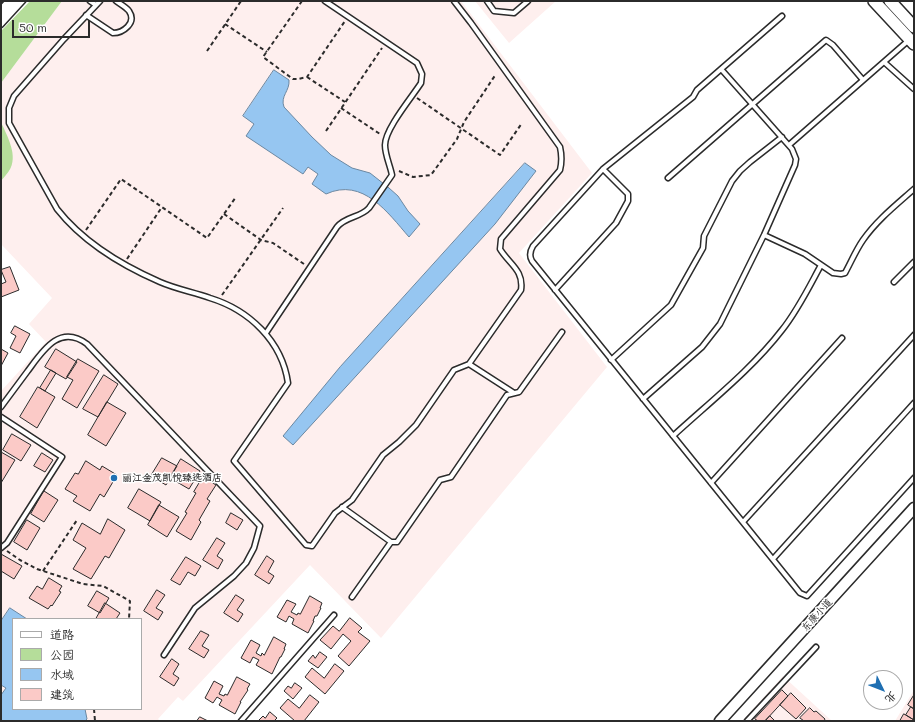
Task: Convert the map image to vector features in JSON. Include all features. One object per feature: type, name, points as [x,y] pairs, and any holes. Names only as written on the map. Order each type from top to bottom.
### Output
[{"type":"main road","points":[[1,15],[14,1]]},
{"type":"main road","points":[[874,1],[912,41]]},
{"type":"main road","points":[[890,1],[914,27]]},
{"type":"street","name":"东康小道","points":[[720,721],[914,508]]},
{"type":"lane","points":[[1,25],[23,1]]},
{"type":"lane","points":[[90,1],[96,5]]},
{"type":"lane","points":[[100,1],[14,96],[8,113],[9,123],[49,197],[65,219],[82,235],[124,264],[161,282],[218,301],[238,311],[266,333],[281,356],[287,373],[288,383],[234,461],[306,545],[312,546],[335,513],[352,500],[383,455],[416,426],[454,370],[469,364],[521,290],[522,285],[520,275],[500,249],[501,239],[560,170],[562,159],[560,147],[454,1]]},
{"type":"lane","points":[[86,15],[113,33],[121,32],[128,27],[130,23],[130,14],[128,10],[116,1]]},
{"type":"lane","points":[[266,333],[341,223],[351,217],[360,216],[369,208],[392,175],[386,149],[386,138],[390,128],[421,83],[422,74],[417,63],[325,1]]},
{"type":"lane","points":[[487,1],[494,11],[514,13],[528,1]]},
{"type":"lane","points":[[782,16],[697,90],[693,97],[603,169],[533,246],[530,258],[800,593],[808,596],[914,478]]},
{"type":"lane","points":[[668,178],[826,40],[863,80]]},
{"type":"lane","points":[[789,144],[884,62],[912,41]]},
{"type":"lane","points":[[884,62],[914,89]]},
{"type":"lane","points":[[643,399],[702,347],[715,333],[764,235],[795,165],[794,154],[789,144],[721,69]]},
{"type":"lane","points":[[611,360],[671,305],[703,248],[704,236],[732,181],[750,162],[782,137]]},
{"type":"lane","points":[[555,290],[616,223],[628,201],[628,194],[603,169]]},
{"type":"lane","points":[[764,235],[794,248],[833,273],[845,273],[856,250],[868,233],[914,189]]},
{"type":"lane","points":[[894,282],[914,262]]},
{"type":"lane","points":[[673,436],[753,363],[782,331],[793,315],[821,265]]},
{"type":"lane","points":[[342,508],[391,542],[397,542],[440,480],[451,477],[507,395],[519,392],[562,332]]},
{"type":"lane","points":[[743,522],[914,335]]},
{"type":"lane","points":[[1,407],[45,348],[56,339],[62,337],[78,338],[87,344],[260,526],[254,548],[246,563],[234,576],[195,608],[164,655]]},
{"type":"lane","points":[[712,483],[842,338]]},
{"type":"lane","points":[[469,364],[514,393]]},
{"type":"lane","points":[[773,559],[914,403]]},
{"type":"lane","points":[[1,417],[62,456],[7,543],[2,548]]},
{"type":"lane","points":[[352,597],[391,542]]},
{"type":"lane","points":[[241,721],[334,615]]},
{"type":"lane","points":[[747,721],[816,647]]},
{"type":"path","points":[[207,51],[241,1]]},
{"type":"path","points":[[302,1],[263,57],[293,79],[307,77],[348,16]]},
{"type":"path","points":[[225,24],[267,52]]},
{"type":"path","points":[[326,131],[386,42]]},
{"type":"path","points":[[390,166],[413,177],[431,175],[457,139],[464,122],[496,74]]},
{"type":"path","points":[[307,77],[345,102]]},
{"type":"path","points":[[413,95],[500,155],[522,123]]},
{"type":"path","points":[[341,108],[386,138]]},
{"type":"path","points":[[82,235],[121,179],[207,238],[236,197]]},
{"type":"path","points":[[124,264],[162,207]]},
{"type":"path","points":[[218,301],[283,208]]},
{"type":"path","points":[[224,214],[261,240],[273,243],[310,268]]},
{"type":"path","points":[[43,571],[77,520]]},
{"type":"path","points":[[2,548],[20,560],[43,571],[83,584],[103,586],[112,590],[130,601],[129,618]]},
{"type":"path","points":[[94,710],[95,721]]},
{"type":"shaded area","points":[[62,1],[461,1],[592,173],[519,253],[607,367],[381,638],[310,565],[183,701],[178,697],[158,719],[160,721],[1,721],[1,391],[46,342],[29,324],[52,298],[1,244],[1,181],[10,170],[12,150],[1,122],[1,83]]},
{"type":"shaded area","points":[[475,1],[556,1],[509,43]]},
{"type":"shaded area","points":[[783,676],[832,721],[742,721]]},
{"type":"shaded area","points":[[914,690],[914,721],[895,721]]},
{"type":"green space","points":[[30,1],[62,1],[1,83],[1,31]]},
{"type":"green space","points":[[1,122],[11,146],[13,159],[9,171],[1,181]]},
{"type":"water","points":[[274,70],[289,80],[283,100],[284,107],[312,137],[331,155],[352,168],[370,173],[398,196],[408,211],[420,224],[409,237],[374,200],[352,190],[339,190],[326,194],[312,184],[318,174],[308,167],[303,174],[246,136],[254,124],[243,116]]},
{"type":"water","points":[[525,163],[536,171],[495,224],[293,445],[283,436],[340,367]]},
{"type":"water","points":[[10,608],[25,618],[12,618],[12,710],[85,710],[87,719],[85,721],[1,721],[1,695],[6,688],[1,685],[1,621]]},
{"type":"building","points":[[10,267],[19,290],[1,297],[1,284],[6,282],[1,270]]},
{"type":"building","points":[[15,326],[30,334],[20,353],[10,348],[16,336],[11,333]]},
{"type":"building","points":[[1,349],[8,353],[1,366]]},
{"type":"building","points":[[56,349],[77,362],[66,379],[45,367]]},
{"type":"building","points":[[78,359],[99,371],[77,408],[62,399],[73,380],[67,377]]},
{"type":"building","points":[[51,370],[56,373],[45,391],[40,388]]},
{"type":"building","points":[[104,375],[118,384],[98,417],[83,409]]},
{"type":"building","points":[[38,387],[55,397],[37,428],[20,417]]},
{"type":"building","points":[[107,402],[126,413],[106,446],[88,435]]},
{"type":"building","points":[[12,434],[31,445],[21,461],[3,450]]},
{"type":"building","points":[[1,452],[15,460],[1,483]]},
{"type":"building","points":[[42,453],[53,460],[45,472],[34,466]]},
{"type":"building","points":[[162,458],[177,466],[166,485],[151,476]]},
{"type":"building","points":[[181,459],[200,471],[189,489],[170,478]]},
{"type":"building","points":[[86,461],[100,470],[102,466],[117,475],[104,497],[100,494],[90,511],[73,501],[77,496],[65,489],[75,473],[78,474]]},
{"type":"building","points":[[203,477],[216,485],[207,499],[210,501],[199,520],[201,522],[191,540],[176,531],[187,513],[185,512]]},
{"type":"building","points":[[139,489],[161,502],[150,521],[128,508]]},
{"type":"building","points":[[44,491],[58,500],[44,522],[31,514]]},
{"type":"building","points":[[159,505],[179,517],[167,537],[148,525]]},
{"type":"building","points":[[231,513],[243,520],[237,530],[226,523]]},
{"type":"building","points":[[108,519],[125,530],[109,558],[105,556],[91,579],[73,569],[86,548],[73,540],[82,523],[100,534]]},
{"type":"building","points":[[27,520],[40,528],[27,550],[14,542]]},
{"type":"building","points":[[217,538],[225,543],[217,556],[223,560],[218,569],[203,560]]},
{"type":"building","points":[[1,554],[22,566],[14,579],[1,571]]},
{"type":"building","points":[[267,556],[274,561],[268,572],[274,576],[269,584],[255,575]]},
{"type":"building","points":[[186,557],[201,566],[195,576],[188,572],[180,585],[171,580]]},
{"type":"building","points":[[49,578],[62,586],[59,591],[61,592],[52,606],[51,605],[48,609],[29,598],[37,586],[42,589]]},
{"type":"building","points":[[157,590],[165,595],[156,608],[163,612],[158,620],[144,611]]},
{"type":"building","points":[[97,591],[109,598],[100,613],[88,606]]},
{"type":"building","points":[[236,595],[244,600],[237,610],[243,614],[238,622],[224,613]]},
{"type":"building","points":[[310,596],[322,603],[321,608],[317,616],[315,616],[308,633],[292,624],[294,619],[289,616],[286,622],[277,617],[287,600],[296,604],[291,612],[297,615],[298,613],[300,614]]},
{"type":"building","points":[[105,603],[120,613],[117,618],[97,618]]},
{"type":"building","points":[[350,618],[362,628],[358,632],[370,641],[349,666],[338,656],[351,641],[343,634],[331,649],[320,640],[333,626],[339,631]]},
{"type":"building","points":[[201,631],[209,635],[202,646],[209,650],[204,658],[189,649]]},
{"type":"building","points":[[274,637],[286,644],[285,649],[272,674],[256,665],[259,660],[253,657],[250,663],[241,658],[251,640],[260,645],[256,653],[261,656],[262,653],[264,655]]},
{"type":"building","points":[[320,652],[327,657],[318,668],[308,661],[313,655],[315,658]]},
{"type":"building","points":[[172,659],[179,664],[173,674],[179,678],[174,686],[160,677]]},
{"type":"building","points":[[335,664],[344,671],[325,694],[305,677],[312,668],[324,678]]},
{"type":"building","points":[[237,677],[250,684],[235,714],[219,705],[222,700],[217,697],[213,703],[205,698],[214,681],[223,686],[219,694],[224,696],[225,694],[227,695]]},
{"type":"building","points":[[295,683],[302,688],[293,699],[284,691],[288,686],[291,688]]},
{"type":"building","points":[[782,690],[788,696],[765,721],[758,721],[755,719]]},
{"type":"building","points":[[791,693],[806,708],[796,719],[780,705]]},
{"type":"building","points":[[310,695],[319,702],[304,721],[295,721],[280,708],[288,699],[299,708]]},
{"type":"building","points":[[914,695],[914,709],[908,705]]},
{"type":"building","points":[[911,707],[914,709],[914,720],[906,715]]},
{"type":"building","points":[[810,708],[825,719],[824,721],[804,721],[800,718]]},
{"type":"building","points":[[270,712],[277,718],[274,721],[258,721],[263,716],[265,718]]},
{"type":"building","points":[[904,714],[914,720],[914,721],[900,721]]},
{"type":"building","points":[[770,716],[775,721],[765,721]]},
{"type":"building","points":[[200,717],[208,721],[197,721]]},
{"type":"place","name":"丽江金茂凯悦臻选酒店","points":[[114,478]]}]
